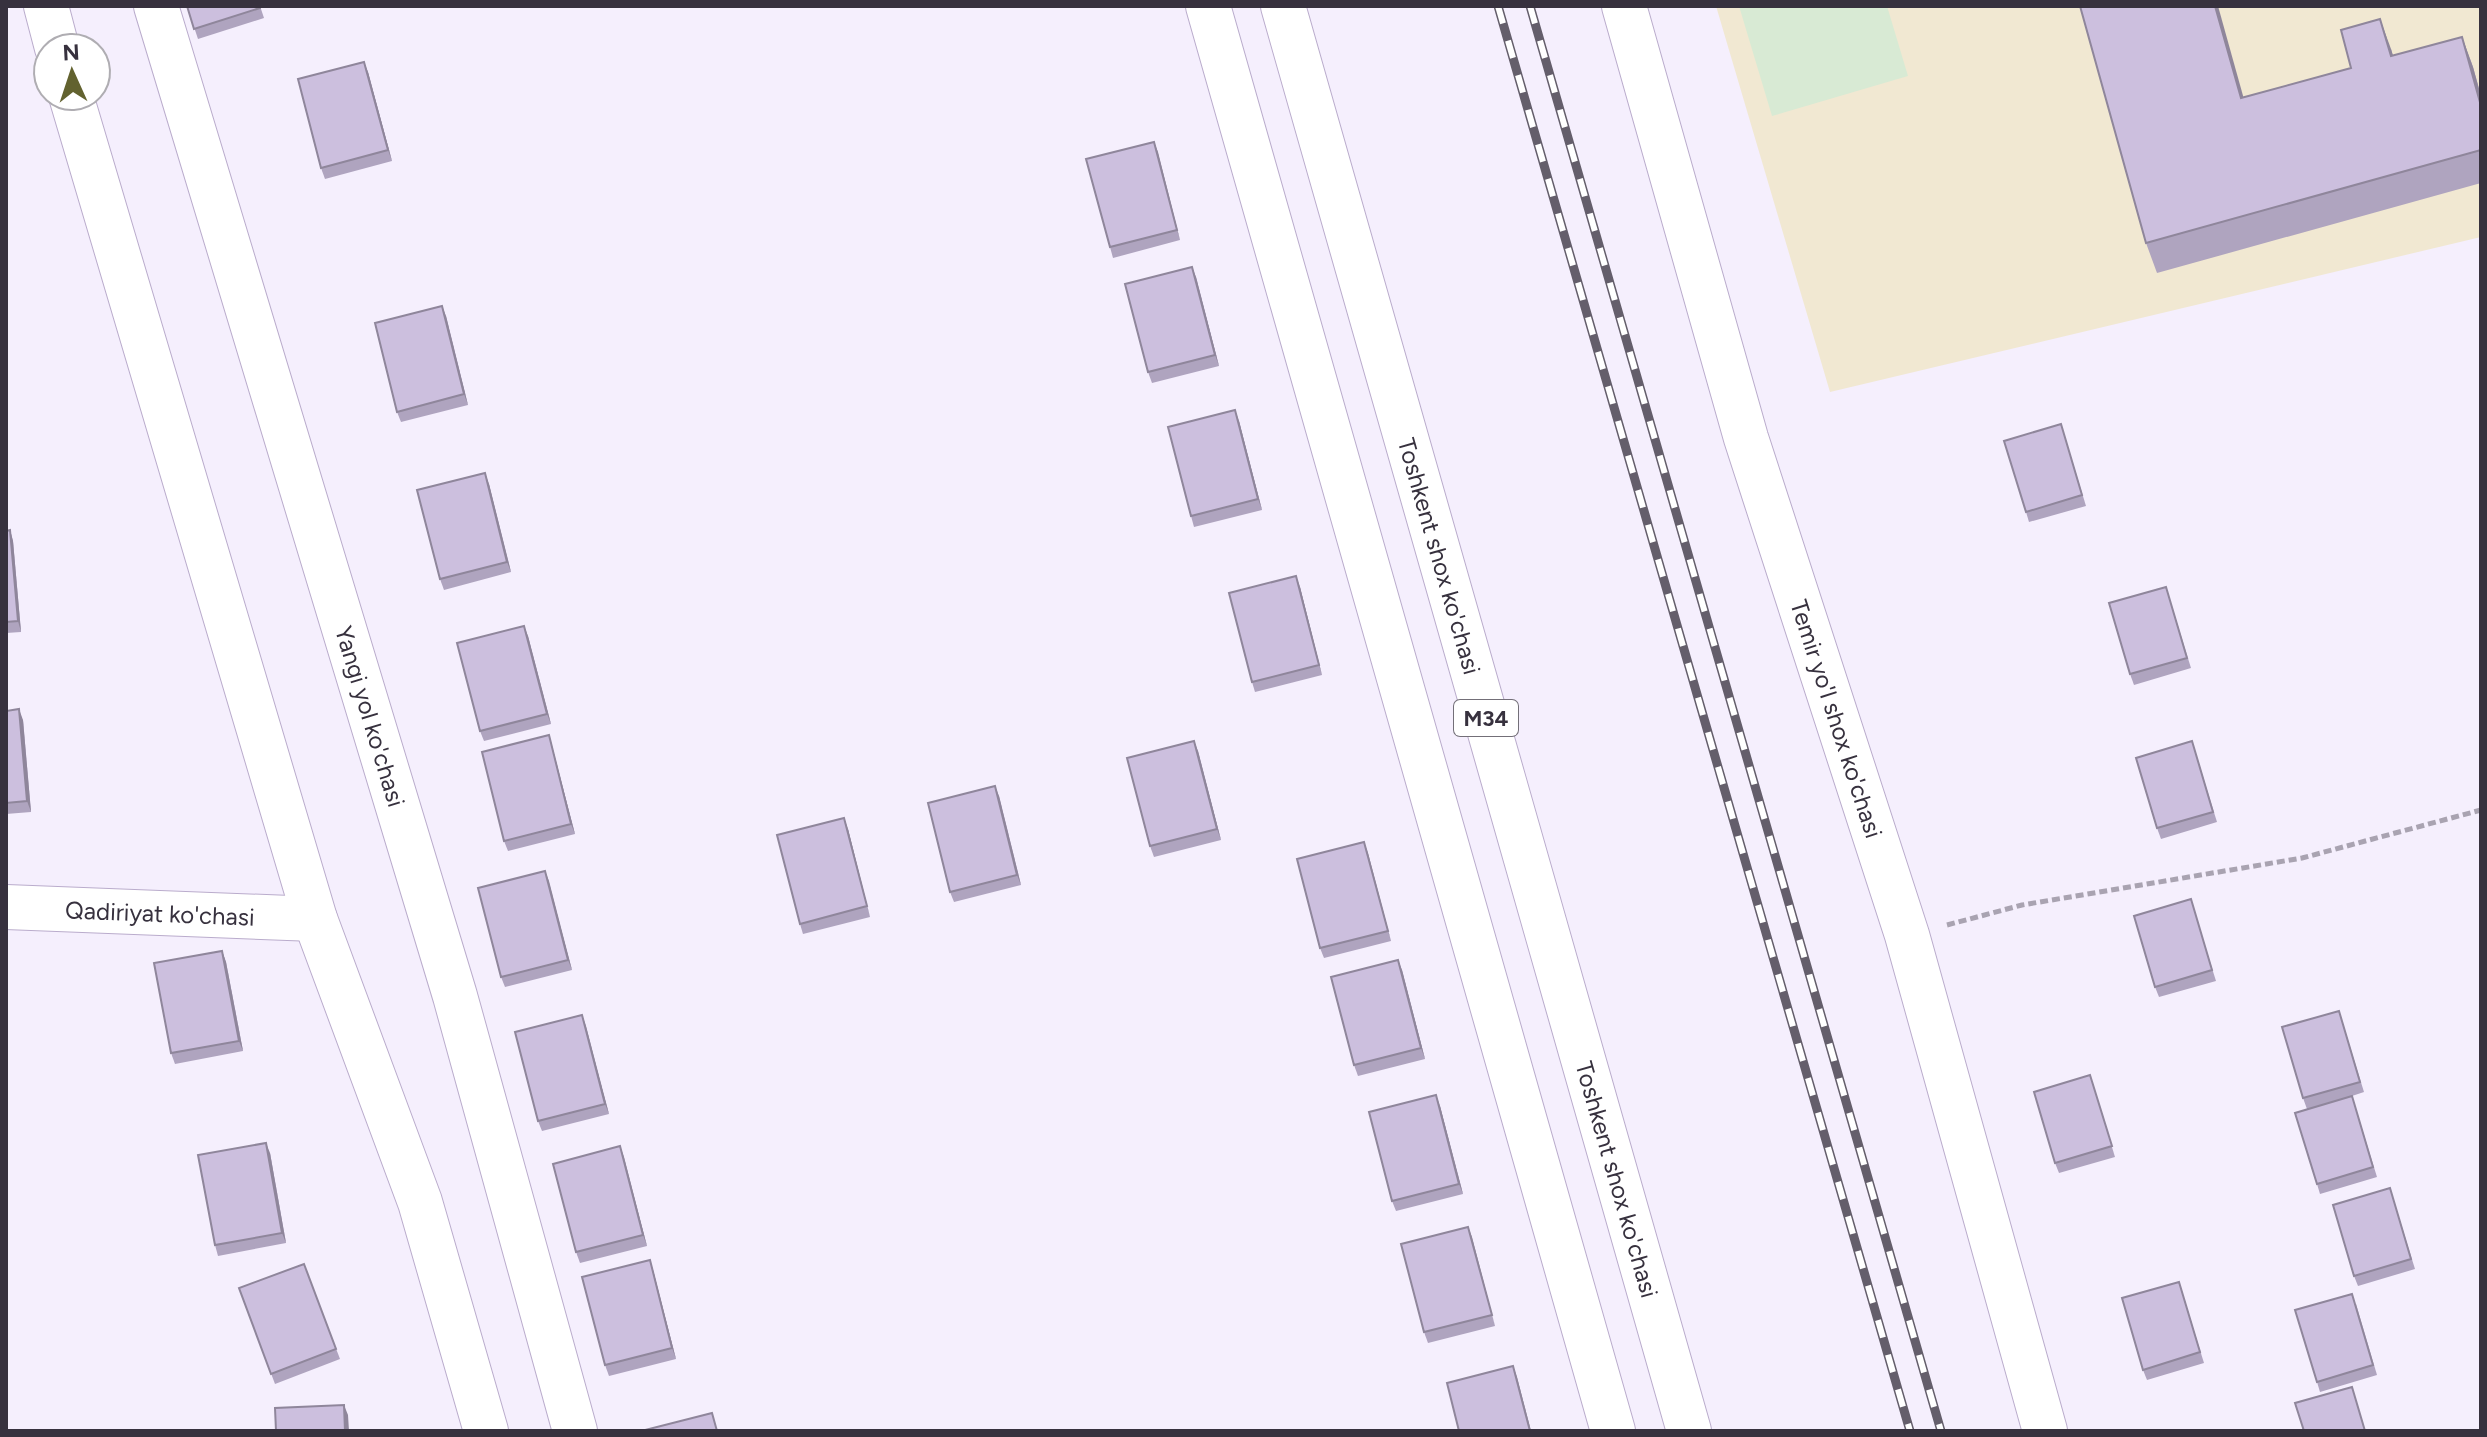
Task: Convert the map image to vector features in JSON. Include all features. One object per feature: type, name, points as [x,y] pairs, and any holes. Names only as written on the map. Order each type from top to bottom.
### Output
[{"type":"main road","points":[[46,6],[53,32]]},
{"type":"main road","name":"Yangi yol ko'chasi","points":[[156,6],[455,996],[575,1431]]},
{"type":"main road","points":[[1208,6],[1613,1431]]},
{"type":"main road","name":"Toshkent shox ko'chasi","points":[[1283,6],[1689,1431]]},
{"type":"main road","name":"Temir yo'l shox ko'chasi","points":[[1624,6],[1746,438],[1907,935],[2045,1431]]},
{"type":"main road","points":[[76,112],[315,919],[420,1202],[486,1431]]},
{"type":"main road","name":"Qadiriyat ko'chasi","points":[[6,907],[315,919]]},
{"type":"path","points":[[1907,935],[2022,905],[2302,858],[2481,810]]},
{"type":"shaded area","points":[[1716,6],[2481,6],[2481,237],[1830,392]]},
{"type":"green space","points":[[1739,6],[1887,6],[1908,76],[1772,116]]},
{"type":"building","points":[[187,6],[260,6],[260,8],[194,29]]},
{"type":"building","points":[[2080,6],[2215,6],[2241,98],[2351,68],[2341,30],[2380,19],[2391,56],[2462,37],[2481,106],[2481,150],[2146,243]]},
{"type":"building","points":[[364,62],[388,150],[321,168],[298,79]]},
{"type":"building","points":[[1154,142],[1177,230],[1110,247],[1086,159]]},
{"type":"building","points":[[1192,267],[1215,355],[1148,372],[1125,284]]},
{"type":"building","points":[[442,306],[464,394],[397,412],[375,323]]},
{"type":"building","points":[[1235,410],[1258,499],[1191,516],[1168,427]]},
{"type":"building","points":[[2061,424],[2082,495],[2026,512],[2004,441]]},
{"type":"building","points":[[485,473],[507,562],[440,579],[417,490]]},
{"type":"building","points":[[10,530],[18,621],[6,622],[6,531]]},
{"type":"building","points":[[1296,576],[1319,665],[1252,682],[1229,593]]},
{"type":"building","points":[[2166,587],[2187,658],[2130,674],[2109,603]]},
{"type":"building","points":[[524,626],[547,714],[480,731],[457,643]]},
{"type":"building","points":[[19,709],[27,801],[6,803],[6,711]]},
{"type":"building","points":[[549,735],[571,824],[504,841],[482,752]]},
{"type":"building","points":[[1194,741],[1217,829],[1150,846],[1127,758]]},
{"type":"building","points":[[2192,741],[2213,812],[2157,828],[2136,758]]},
{"type":"building","points":[[995,786],[1017,875],[950,892],[928,803]]},
{"type":"building","points":[[844,818],[867,906],[800,924],[777,835]]},
{"type":"building","points":[[1364,842],[1388,931],[1320,948],[1297,859]]},
{"type":"building","points":[[545,871],[568,960],[501,977],[478,888]]},
{"type":"building","points":[[2191,899],[2212,970],[2155,987],[2134,916]]},
{"type":"building","points":[[222,951],[239,1041],[171,1053],[154,963]]},
{"type":"building","points":[[1398,960],[1421,1048],[1354,1065],[1331,977]]},
{"type":"building","points":[[2339,1011],[2360,1082],[2303,1098],[2282,1027]]},
{"type":"building","points":[[582,1015],[605,1104],[538,1121],[515,1032]]},
{"type":"building","points":[[2090,1075],[2112,1146],[2055,1163],[2034,1092]]},
{"type":"building","points":[[1436,1095],[1459,1184],[1392,1201],[1369,1112]]},
{"type":"building","points":[[2352,1096],[2373,1167],[2317,1184],[2295,1113]]},
{"type":"building","points":[[266,1143],[282,1233],[215,1245],[198,1155]]},
{"type":"building","points":[[620,1146],[643,1235],[576,1252],[553,1164]]},
{"type":"building","points":[[2390,1188],[2411,1259],[2354,1276],[2333,1205]]},
{"type":"building","points":[[1468,1227],[1492,1315],[1424,1332],[1401,1244]]},
{"type":"building","points":[[650,1260],[672,1348],[605,1365],[582,1277]]},
{"type":"building","points":[[304,1264],[336,1349],[271,1374],[239,1288]]},
{"type":"building","points":[[2179,1282],[2200,1352],[2143,1370],[2122,1298]]},
{"type":"building","points":[[2352,1294],[2373,1365],[2317,1382],[2295,1310]]},
{"type":"building","points":[[1513,1366],[1530,1431],[1459,1431],[1447,1383]]},
{"type":"building","points":[[2352,1387],[2365,1431],[2304,1431],[2295,1403]]},
{"type":"building","points":[[344,1405],[345,1431],[276,1431],[275,1408]]},
{"type":"building","points":[[712,1413],[717,1431],[645,1431],[645,1430]]},
{"type":"railway","points":[[1498,6],[1910,1431]]},
{"type":"railway","points":[[1530,6],[1941,1431]]}]
